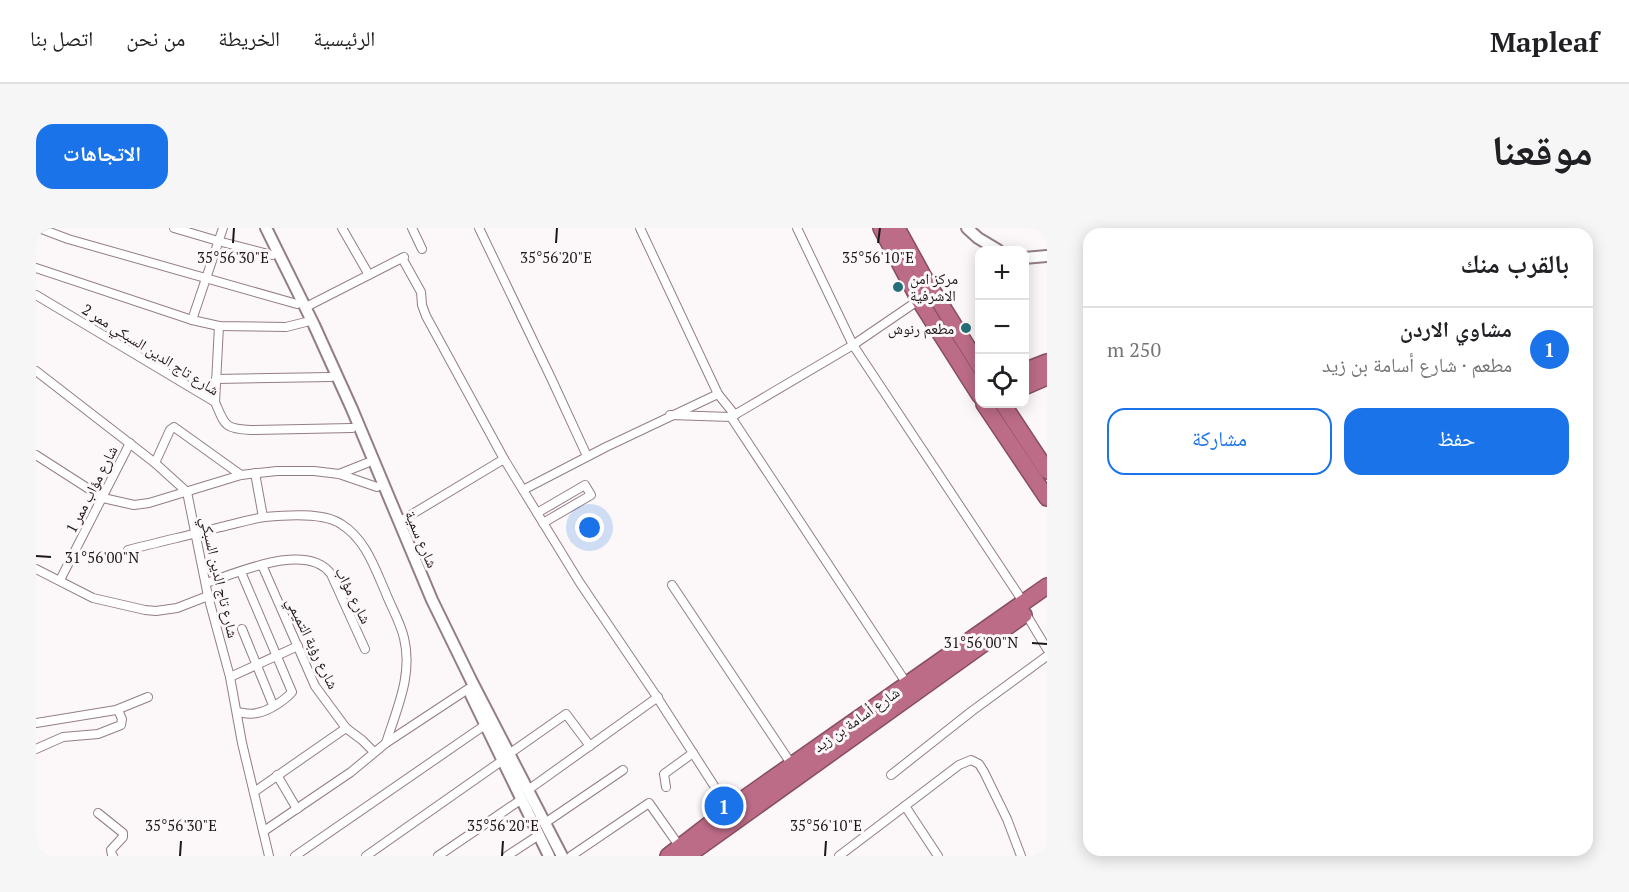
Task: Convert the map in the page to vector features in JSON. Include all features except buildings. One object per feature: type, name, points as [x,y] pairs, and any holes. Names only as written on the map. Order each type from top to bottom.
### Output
[{"type":"highway","points":[[881,228],[975,361]]},
{"type":"highway","points":[[897,228],[917,281],[919,300],[975,387]]},
{"type":"highway","points":[[1029,369],[1047,362]]},
{"type":"highway","points":[[1029,385],[1047,377]]},
{"type":"highway","points":[[988,408],[1047,498]]},
{"type":"highway","points":[[1012,410],[1047,471]]},
{"type":"highway","name":"شارع أسامة بن زيد","points":[[678,853],[1025,608],[1047,585]]},
{"type":"highway","name":"شارع أسامة بن زيد","points":[[678,853],[729,809],[907,684],[1025,608],[1047,598]]},
{"type":"street","points":[[37,228],[301,306],[404,257],[421,292],[426,316],[504,459],[586,593],[658,697],[729,809]]},
{"type":"street","points":[[174,228],[272,255]]},
{"type":"street","points":[[192,320],[223,228]]},
{"type":"street","name":"شارع سمية","points":[[258,228],[301,306],[420,589],[486,725],[506,757]]},
{"type":"street","name":"شارع سمية","points":[[266,228],[301,306],[352,409],[432,600],[506,757],[562,856]]},
{"type":"street","points":[[342,228],[369,275]]},
{"type":"street","points":[[412,228],[422,249]]},
{"type":"street","points":[[479,228],[587,456]]},
{"type":"street","points":[[640,228],[718,394],[907,684]]},
{"type":"street","points":[[797,228],[853,345],[1025,608],[1047,649]]},
{"type":"street","points":[[967,228],[991,246]]},
{"type":"street","points":[[1029,258],[1047,256]]},
{"type":"street","points":[[36,268],[192,320],[219,326],[286,327],[306,322]]},
{"type":"street","name":"شارع تاج الدين السبكي ممر 2","points":[[36,295],[215,402],[225,424],[240,429],[352,428]]},
{"type":"street","points":[[670,416],[733,416],[853,345],[919,300]]},
{"type":"street","points":[[215,402],[219,326]]},
{"type":"street","points":[[36,371],[155,463],[187,492]]},
{"type":"street","points":[[216,378],[331,377]]},
{"type":"street","points":[[523,490],[587,456],[718,394]]},
{"type":"street","points":[[155,463],[174,427],[241,476]]},
{"type":"street","name":"شارع مؤاب ممر 1","points":[[60,580],[130,443]]},
{"type":"street","points":[[36,455],[103,498],[141,504],[255,473],[287,471],[339,474],[377,487]]},
{"type":"street","points":[[399,522],[504,459]]},
{"type":"street","points":[[339,474],[367,464]]},
{"type":"street","points":[[255,473],[263,517]]},
{"type":"street","points":[[537,513],[585,485],[591,495],[543,523]]},
{"type":"street","name":"شارع تاج الدين السبكي","points":[[187,492],[208,596],[230,677],[242,743],[269,856]]},
{"type":"street","points":[[128,550],[263,517],[298,516],[330,519],[353,533],[368,554],[404,636],[407,670],[404,690],[386,743]]},
{"type":"street","name":"شارع مؤاب","points":[[206,583],[262,565],[284,561],[315,562],[328,570],[336,583],[365,649]]},
{"type":"street","name":"شارع رؤبة التميمي","points":[[262,565],[315,686],[346,728],[374,752]]},
{"type":"street","points":[[36,569],[93,597],[145,610],[177,608],[208,596]]},
{"type":"street","points":[[237,712],[256,714],[292,692],[241,572]]},
{"type":"street","points":[[672,585],[792,765]]},
{"type":"street","points":[[242,629],[273,705]]},
{"type":"street","points":[[230,677],[298,646]]},
{"type":"street","points":[[891,775],[1047,656]]},
{"type":"street","points":[[264,831],[351,772],[386,743],[468,689]]},
{"type":"street","points":[[36,723],[118,710],[148,697]]},
{"type":"street","points":[[438,856],[658,697]]},
{"type":"street","points":[[36,748],[63,737],[98,734],[121,725],[122,719],[118,710]]},
{"type":"street","points":[[366,856],[566,714],[590,746]]},
{"type":"street","points":[[295,856],[486,725]]},
{"type":"street","points":[[254,792],[346,728]]},
{"type":"street","points":[[666,787],[664,774],[693,753]]},
{"type":"street","points":[[839,856],[959,765],[971,760],[979,764],[984,772],[1007,819],[1021,856]]},
{"type":"street","points":[[545,823],[623,770]]},
{"type":"street","points":[[277,776],[297,809]]},
{"type":"street","name":"شارع سمية","points":[[525,794],[549,856]]},
{"type":"street","points":[[571,856],[649,803],[678,853]]},
{"type":"street","points":[[905,806],[938,856]]},
{"type":"street","points":[[98,813],[123,833],[123,837],[111,850],[113,856]]},
{"type":"street","points":[[507,856],[539,835]]},
{"type":"place","name":"مركز امن الاشرفية","points":[[898,287]]},
{"type":"place","name":"مطعم رنوش","points":[[966,328]]},
{"type":"place","name":"مشاوي الاردن","points":[[724,806]]}]
